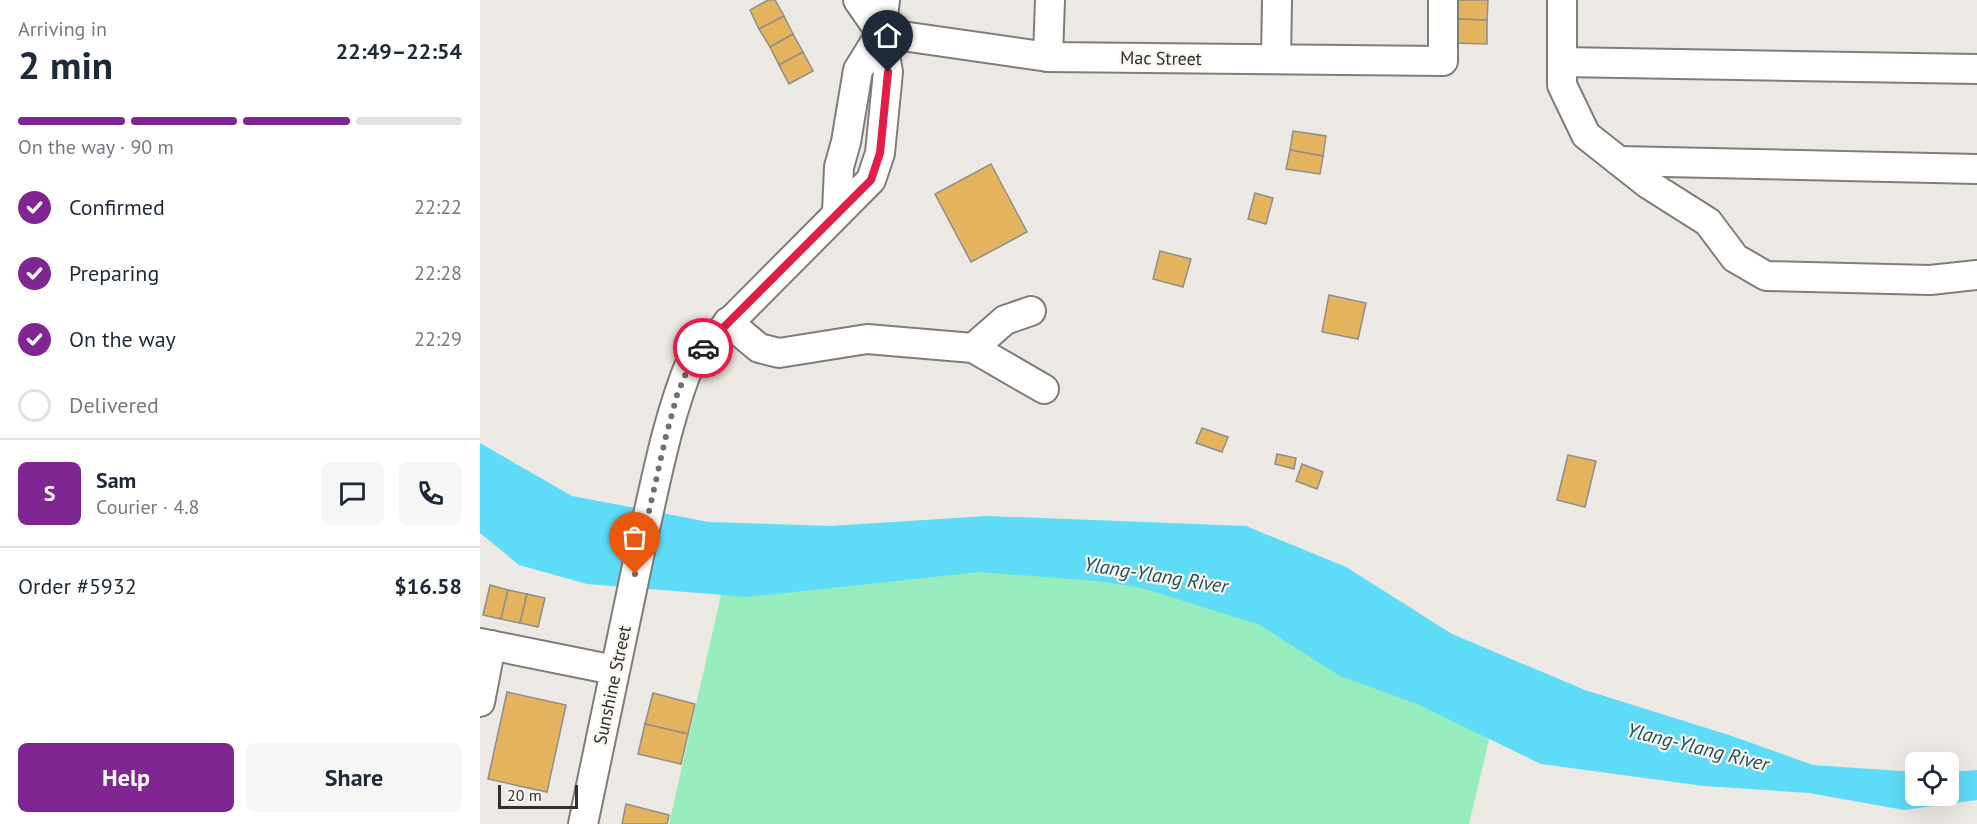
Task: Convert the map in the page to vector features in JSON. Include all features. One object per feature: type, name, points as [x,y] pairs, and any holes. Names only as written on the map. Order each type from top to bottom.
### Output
[{"type":"street","points":[[858,0],[881,33]]},
{"type":"street","points":[[881,33],[885,0]]},
{"type":"street","points":[[1048,57],[1050,0]]},
{"type":"street","points":[[1276,59],[1277,0]]},
{"type":"street","name":"Mac Street","points":[[881,33],[1048,57],[1443,61],[1443,0]]},
{"type":"street","points":[[1562,0],[1562,85],[1586,135],[1648,184],[1708,222],[1735,258],[1766,276],[1930,280],[1977,275]]},
{"type":"street","name":"Sunshine Street","points":[[583,824],[630,596],[677,395],[691,361],[871,180],[880,153],[888,72],[881,33]]},
{"type":"street","points":[[1562,63],[1977,69]]},
{"type":"street","points":[[1619,161],[1977,169]]},
{"type":"street","points":[[973,348],[1005,320],[1031,311]]},
{"type":"street","points":[[729,322],[759,348],[779,353],[867,339],[973,348],[1044,389]]},
{"type":"street","points":[[480,702],[486,644],[614,670]]},
{"type":"green space","points":[[1174,546],[1504,677],[1469,824],[669,824],[728,564]]},
{"type":"water","name":"Ylang-Ylang River","points":[[480,443],[572,496],[709,522],[830,526],[987,516],[1246,526],[1346,567],[1452,634],[1585,690],[1732,736],[1813,765],[1905,771],[1905,806],[1933,806],[1904,810],[1809,793],[1704,786],[1541,764],[1417,704],[1340,676],[1260,625],[1142,588],[1097,581],[979,572],[748,597],[587,584],[519,565],[480,533]]},
{"type":"water","points":[[1977,770],[1977,800],[1959,802],[1959,771]]},
{"type":"building","points":[[768,0],[775,0],[784,16],[759,29],[750,10]]},
{"type":"building","points":[[1454,0],[1488,0],[1487,20],[1453,19]]},
{"type":"building","points":[[784,16],[793,34],[770,47],[759,29]]},
{"type":"building","points":[[1453,19],[1487,20],[1487,44],[1453,43]]},
{"type":"building","points":[[793,34],[803,52],[779,65],[770,47]]},
{"type":"building","points":[[803,52],[813,71],[789,84],[779,65]]},
{"type":"building","points":[[1293,131],[1326,136],[1323,156],[1290,150]]},
{"type":"building","points":[[1290,150],[1323,156],[1320,174],[1286,169]]},
{"type":"building","points":[[991,164],[1027,232],[971,262],[935,194]]},
{"type":"building","points":[[1255,193],[1273,198],[1266,224],[1248,219]]},
{"type":"building","points":[[1160,251],[1191,259],[1183,287],[1153,279]]},
{"type":"building","points":[[1329,295],[1366,303],[1358,339],[1322,332]]},
{"type":"building","points":[[1202,428],[1228,437],[1222,452],[1196,443]]},
{"type":"building","points":[[1277,454],[1296,458],[1294,469],[1275,464]]},
{"type":"building","points":[[1568,455],[1596,461],[1585,507],[1557,500]]},
{"type":"building","points":[[1302,464],[1323,472],[1317,489],[1296,481]]},
{"type":"building","points":[[490,585],[508,590],[501,619],[483,615]]},
{"type":"building","points":[[508,590],[527,594],[520,623],[501,619]]},
{"type":"building","points":[[527,594],[545,598],[538,627],[520,623]]},
{"type":"building","points":[[507,692],[566,705],[547,792],[488,779]]},
{"type":"building","points":[[653,693],[695,704],[688,734],[645,724]]},
{"type":"building","points":[[645,724],[688,734],[681,764],[638,754]]},
{"type":"building","points":[[626,804],[669,815],[667,824],[622,824]]},
{"type":"way so far","points":[[635,574],[677,395],[691,361],[703,348]]},
{"type":"route","points":[[703,348],[871,180],[880,153],[888,72]]}]
